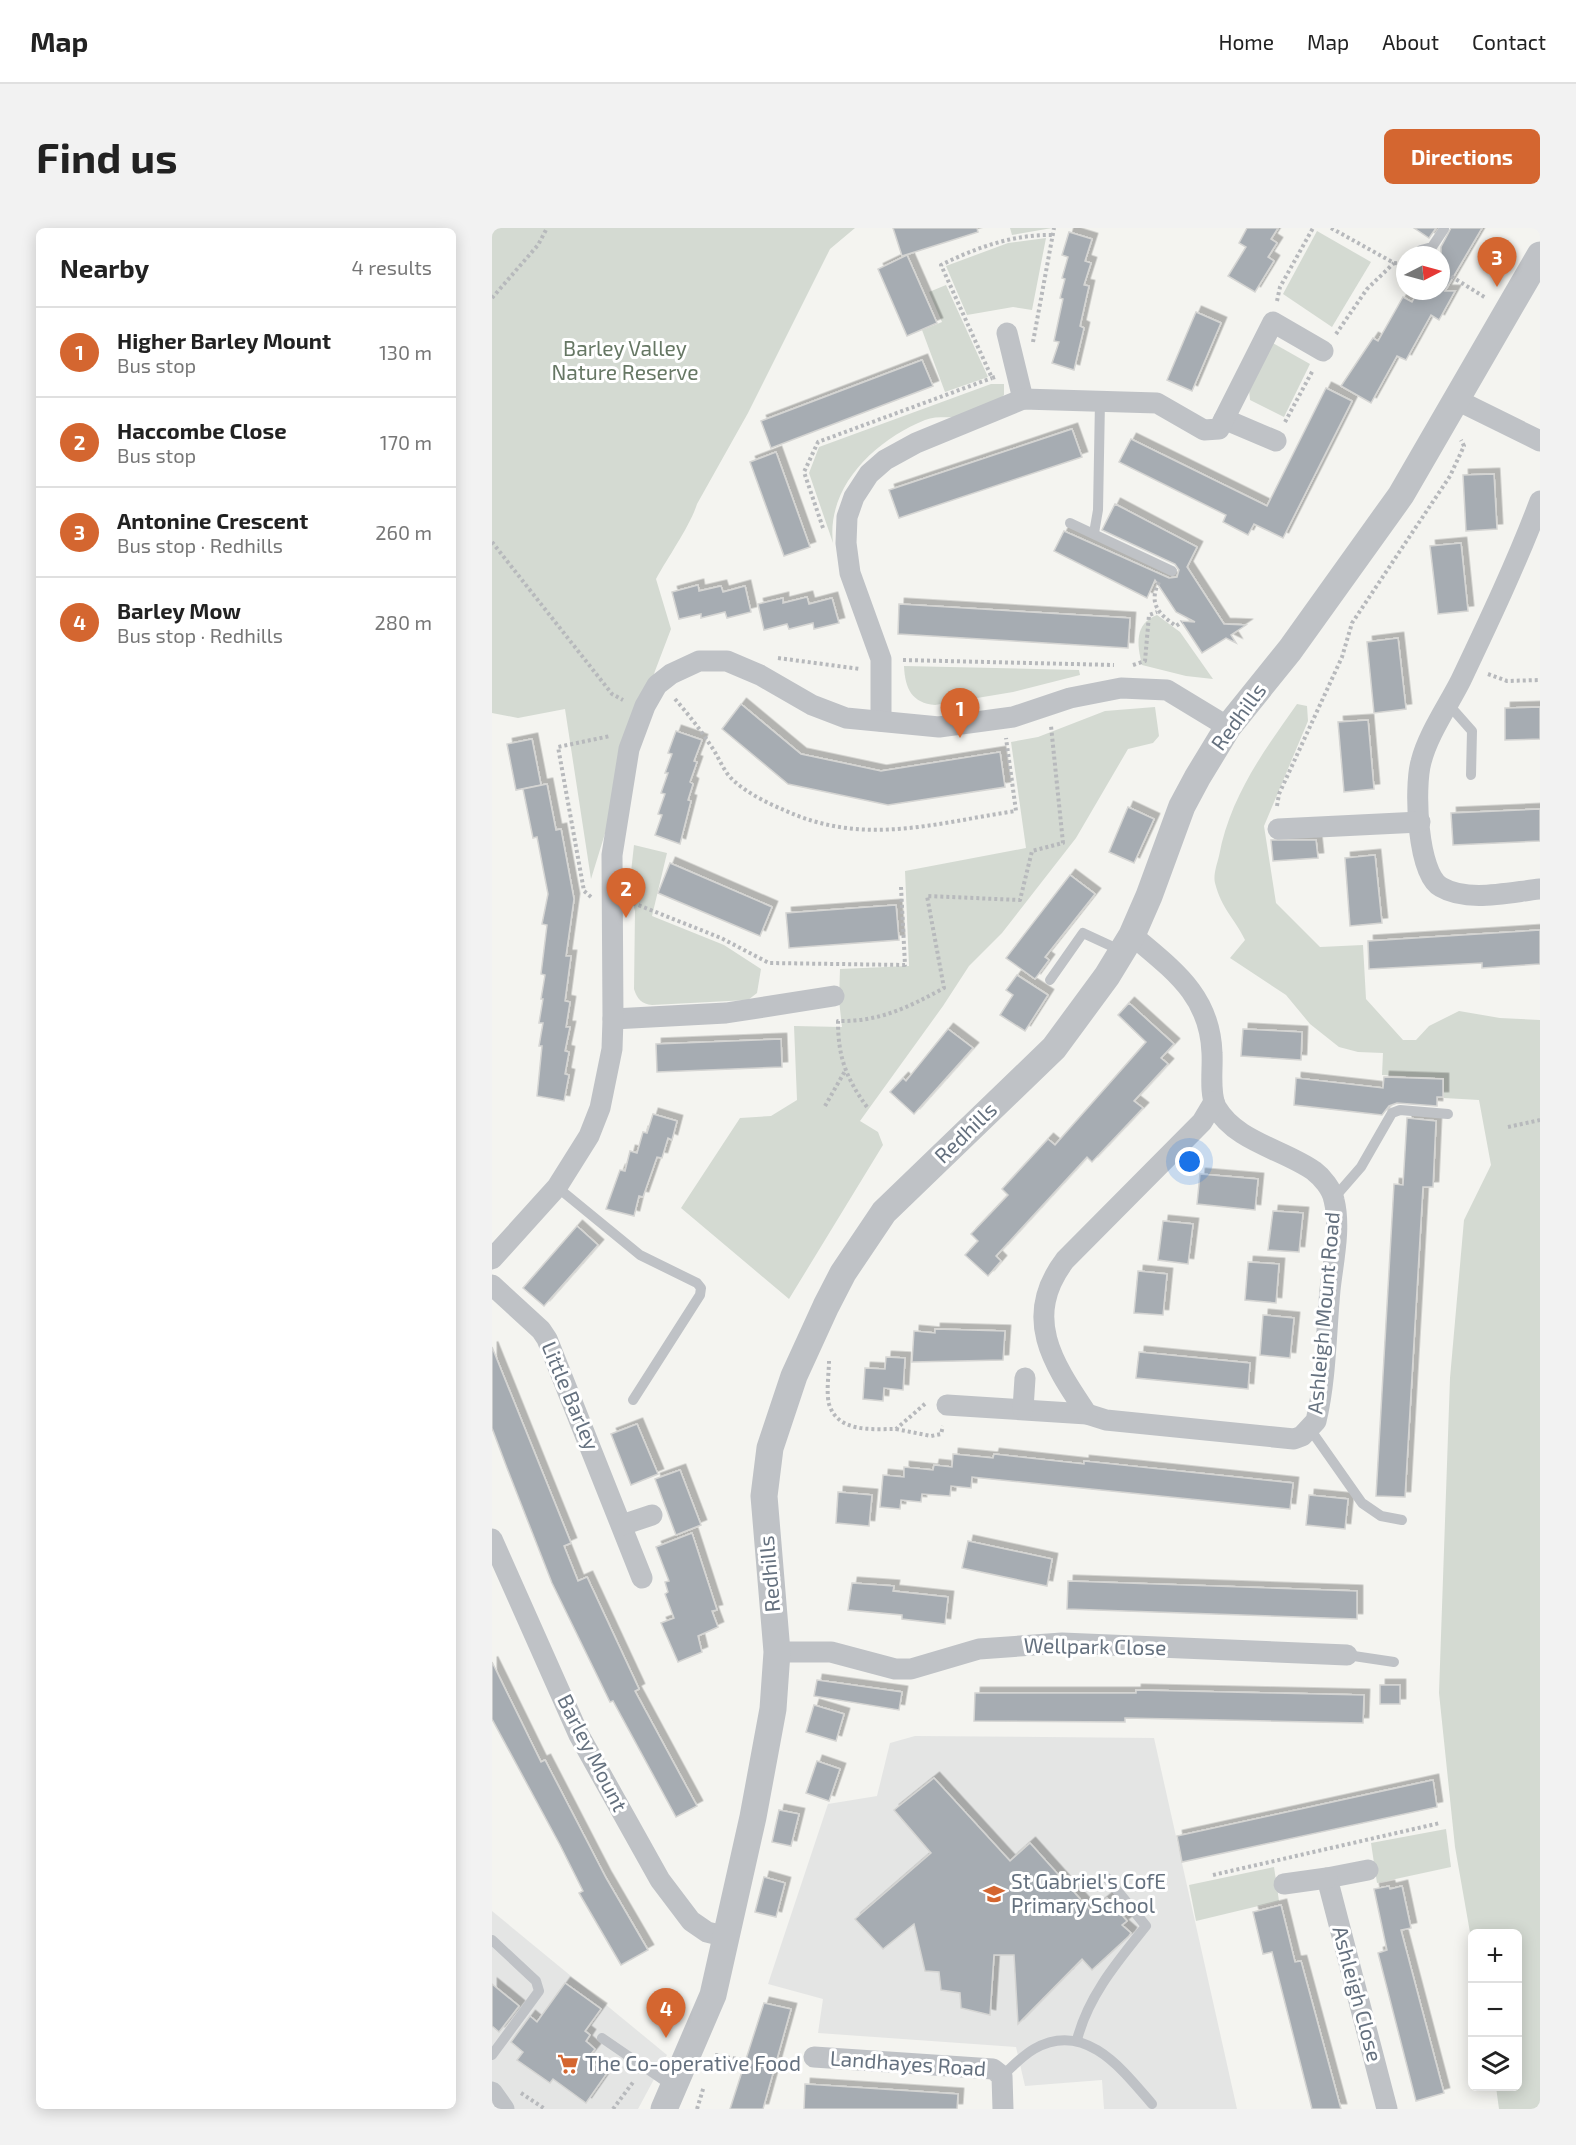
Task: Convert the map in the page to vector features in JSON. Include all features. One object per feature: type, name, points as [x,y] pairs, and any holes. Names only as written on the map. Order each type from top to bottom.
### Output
[{"type":"street","name":"Redhills","points":[[668,2098],[712,1995],[727,1937],[773,1709],[777,1652],[764,1496],[770,1448],[794,1376],[826,1306],[843,1273],[884,1212],[1053,1048],[1107,976],[1127,943],[1149,896],[1182,806],[1228,727],[1290,650],[1401,495],[1540,255]]},
{"type":"street","points":[[881,721],[881,665],[850,573],[846,543],[847,518],[854,497],[869,474],[885,460],[916,442],[1023,399],[1157,403],[1204,430],[1219,429],[1273,322],[1323,351]]},
{"type":"street","points":[[1007,333],[1023,399]]},
{"type":"street","points":[[1453,408],[1540,441]]},
{"type":"street","points":[[1224,419],[1276,441]]},
{"type":"street","points":[[1540,501],[1518,557],[1421,760],[1417,780],[1426,867],[1433,881],[1440,887],[1463,895],[1540,890]]},
{"type":"street","points":[[492,1259],[557,1187],[589,1136],[600,1108],[612,1049],[612,855],[629,748],[645,706],[660,683],[688,664],[699,661],[727,661],[760,675],[812,705],[846,718],[939,727],[1013,717],[1070,698],[1121,688],[1167,690],[1228,727]]},
{"type":"street","points":[[1278,829],[1420,822]]},
{"type":"street","points":[[1087,1414],[1056,1368],[1047,1342],[1042,1307],[1052,1277],[1065,1260],[1202,1122],[1214,1101],[1211,1034],[1207,1017],[1197,996],[1176,972],[1127,943]]},
{"type":"street","points":[[613,1018],[726,1012],[834,996]]},
{"type":"street","name":"Ashleigh Mount Road","points":[[939,1402],[1087,1414],[1106,1420],[1294,1439],[1310,1429],[1316,1421],[1322,1385],[1336,1233],[1334,1198],[1317,1173],[1301,1162],[1241,1133],[1223,1117],[1214,1101]]},
{"type":"street","name":"Little Barley","points":[[492,1285],[541,1330],[547,1339],[642,1578]]},
{"type":"street","points":[[1023,1409],[1025,1377]]},
{"type":"street","points":[[622,1525],[652,1515]]},
{"type":"street","name":"Barley Mount","points":[[492,1539],[579,1735],[660,1880],[691,1921],[707,1932],[727,1937]]},
{"type":"street","name":"Wellpark Close","points":[[777,1652],[831,1652],[895,1669],[911,1669],[979,1649],[1062,1643],[1347,1655]]},
{"type":"street","points":[[1284,1884],[1368,1870]]},
{"type":"street","name":"Ashleigh Close","points":[[1327,1878],[1387,2109]]},
{"type":"street","name":"Landhayes Road","points":[[814,2058],[993,2068],[1002,2076],[1003,2109]]},
{"type":"street","points":[[492,2092],[504,2109]]},
{"type":"lane","points":[[1433,246],[1444,229]]},
{"type":"lane","points":[[1094,533],[1098,510],[1100,401]]},
{"type":"lane","points":[[1070,523],[1172,571]]},
{"type":"lane","points":[[1449,705],[1472,731],[1471,775]]},
{"type":"lane","points":[[1050,980],[1083,933],[1127,943]]},
{"type":"lane","points":[[1334,1198],[1360,1167],[1392,1113],[1400,1110],[1448,1114]]},
{"type":"lane","points":[[557,1187],[640,1255],[697,1283],[700,1288],[700,1295],[633,1400]]},
{"type":"lane","points":[[1310,1429],[1362,1503],[1381,1516],[1402,1520]]},
{"type":"lane","points":[[1347,1655],[1394,1662]]},
{"type":"lane","points":[[1077,2040],[1080,2024],[1096,1993],[1146,1926],[1107,1878]]},
{"type":"lane","points":[[492,1940],[536,1981],[539,1991],[492,2055]]},
{"type":"lane","points":[[602,2038],[643,2068],[668,2098]]},
{"type":"lane","points":[[1002,2076],[1035,2049],[1050,2043],[1077,2040],[1099,2049],[1126,2074],[1152,2104]]},
{"type":"path","points":[[492,298],[538,245],[547,228]]},
{"type":"path","points":[[1053,228],[1053,235],[1047,252],[1030,363],[992,378],[941,265],[961,255],[1012,239],[1032,234],[1053,235]]},
{"type":"path","points":[[1273,322],[1280,287],[1313,228]]},
{"type":"path","points":[[1330,228],[1396,263]]},
{"type":"path","points":[[1450,275],[1471,288]]},
{"type":"path","points":[[1278,829],[1276,813],[1279,794],[1330,685],[1352,623],[1450,476],[1464,446],[1453,408]]},
{"type":"path","points":[[492,542],[612,694],[628,704],[645,706]]},
{"type":"path","points":[[1155,590],[1154,602],[1157,612],[1176,626],[1182,622]]},
{"type":"path","points":[[776,658],[881,665],[1132,665],[1145,661],[1149,615],[1157,612]]},
{"type":"path","points":[[1132,665],[1143,689]]},
{"type":"path","points":[[1467,667],[1507,681],[1540,680]]},
{"type":"path","points":[[660,683],[695,721],[735,782],[770,804],[821,825],[868,832],[913,828],[1016,811],[1006,738]]},
{"type":"path","points":[[867,1107],[849,1082],[845,1071],[838,1044],[838,1021],[878,1018],[911,1006],[944,988],[927,897],[1020,900],[1032,851],[1063,843],[1049,705]]},
{"type":"path","points":[[636,730],[558,747],[584,891],[612,905],[720,938],[769,963],[905,965],[902,887]]},
{"type":"path","points":[[825,1106],[845,1071]]},
{"type":"path","points":[[1508,1127],[1540,1120]]},
{"type":"path","points":[[829,1358],[830,1404],[844,1424],[861,1428],[896,1429],[931,1436],[941,1434]]},
{"type":"path","points":[[896,1429],[939,1402]]},
{"type":"path","points":[[1213,1875],[1440,1823]]},
{"type":"path","points":[[715,2055],[812,2073],[814,2058]]},
{"type":"path","points":[[613,2109],[643,2068]]},
{"type":"shaded area","name":"St Gabriel's CofE Primary School","points":[[915,1736],[1154,1738],[1237,2109],[1104,2109],[1102,2080],[1025,2086],[1016,2047],[818,2033],[823,1999],[768,1984],[828,1804],[877,1796],[890,1743]]},
{"type":"shaded area","points":[[492,1911],[667,2055],[638,2109],[492,2109]]},
{"type":"green space","name":"Barley Valley Nature Reserve","points":[[492,228],[855,228],[830,249],[748,413],[656,579],[671,629],[655,671],[591,879],[565,709],[518,718],[492,713]]},
{"type":"green space","points":[[1010,228],[1052,228],[1012,235]]},
{"type":"green space","points":[[1317,231],[1371,262],[1332,327],[1283,294]]},
{"type":"green space","points":[[1046,238],[1032,310],[1013,307],[967,315],[946,266],[1008,243]]},
{"type":"green space","points":[[946,285],[988,377],[945,392],[922,330],[942,322],[929,292]]},
{"type":"green space","points":[[1271,342],[1310,364],[1284,417],[1250,400],[1249,389]]},
{"type":"green space","points":[[991,384],[1004,384],[1004,395],[999,400],[967,415],[925,420],[906,429],[872,453],[846,485],[837,503],[833,522],[833,543],[809,473],[819,447]]},
{"type":"green space","points":[[1157,615],[1180,632],[1213,679],[1186,676],[1142,665],[1139,636],[1144,624]]},
{"type":"green space","points":[[904,666],[1079,670],[1080,675],[1013,692],[935,705],[915,698],[911,693],[906,682]]},
{"type":"green space","points":[[1297,704],[1307,706],[1308,721],[1264,826],[1276,903],[1320,947],[1363,945],[1366,999],[1403,1040],[1416,1040],[1429,1026],[1459,1011],[1500,1018],[1540,1020],[1540,2109],[1499,2109],[1497,2091],[1522,2091],[1522,1929],[1469,1929],[1455,1847],[1439,1693],[1450,1378],[1464,1220],[1491,1165],[1479,1100],[1444,1098],[1444,1078],[1382,1075],[1383,1053],[1358,1052],[1339,1047],[1310,1024],[1286,995],[1230,958],[1245,940],[1221,900],[1214,877],[1231,814],[1249,776]]},
{"type":"green space","points":[[1155,707],[1159,736],[1153,743],[1128,749],[1076,838],[1002,933],[969,966],[860,1121],[878,1132],[883,1145],[789,1299],[681,1208],[740,1118],[771,1116],[797,1100],[794,1026],[842,1027],[839,1000],[840,969],[909,966],[905,871],[1026,848],[1011,742],[1038,737],[1105,711]]},
{"type":"green space","points":[[634,845],[667,853],[652,916],[724,945],[761,969],[757,993],[748,1000],[652,1005],[638,998],[634,989],[635,911],[629,890]]},
{"type":"green space","points":[[1446,1829],[1451,1867],[1377,1883],[1371,1843]]},
{"type":"green space","points":[[1274,1867],[1279,1901],[1196,1921],[1189,1885]]},
{"type":"building","points":[[893,228],[977,228],[978,232],[902,256]]},
{"type":"building","points":[[1247,228],[1278,228],[1271,239],[1277,243],[1268,257],[1274,261],[1255,292],[1228,276],[1246,247],[1239,243]]},
{"type":"building","points":[[1414,228],[1436,228],[1429,238]]},
{"type":"building","points":[[1451,228],[1482,228],[1450,282],[1450,246],[1442,246]]},
{"type":"building","points":[[1069,232],[1092,239],[1085,261],[1091,263],[1084,285],[1089,286],[1080,326],[1084,328],[1074,370],[1052,363],[1059,342],[1054,341],[1063,299],[1060,298],[1065,279],[1062,278],[1068,257],[1062,255]]},
{"type":"building","points":[[907,255],[937,323],[907,336],[878,269]]},
{"type":"building","points":[[1450,291],[1455,291],[1439,320],[1431,315],[1406,360],[1397,356],[1371,403],[1341,386],[1373,338],[1378,341],[1401,300],[1412,302],[1413,300],[1450,300]]},
{"type":"building","points":[[1196,312],[1221,323],[1192,391],[1167,380]]},
{"type":"building","points":[[922,360],[933,386],[771,448],[761,421]]},
{"type":"building","points":[[1326,388],[1352,401],[1283,538],[1254,524],[1248,535],[1223,522],[1226,515],[1119,462],[1131,439],[1267,506]]},
{"type":"building","points":[[1072,429],[1082,457],[899,518],[889,490]]},
{"type":"building","points":[[776,452],[810,547],[784,556],[750,462]]},
{"type":"building","points":[[1494,474],[1497,529],[1466,531],[1463,475]]},
{"type":"building","points":[[1115,504],[1197,547],[1187,567],[1224,624],[1246,625],[1231,635],[1236,643],[1226,638],[1202,653],[1181,621],[1195,622],[1176,612],[1155,580],[1147,598],[1054,551],[1064,531],[1169,578],[1177,577],[1179,570],[1175,564],[1102,530]]},
{"type":"building","points":[[1461,543],[1468,611],[1438,614],[1430,546]]},
{"type":"building","points":[[698,585],[699,591],[721,586],[723,592],[745,586],[751,612],[727,618],[725,612],[701,618],[701,614],[679,619],[672,592]]},
{"type":"building","points":[[807,597],[809,604],[832,598],[839,623],[814,629],[813,623],[789,629],[787,624],[764,630],[758,604],[783,598],[783,603]]},
{"type":"building","points":[[899,604],[1130,618],[1128,648],[898,634]]},
{"type":"building","points":[[1398,638],[1406,709],[1374,713],[1367,642]]},
{"type":"building","points":[[741,704],[801,754],[881,771],[1000,752],[1005,787],[888,805],[788,784],[722,729]]},
{"type":"building","points":[[1540,707],[1540,739],[1505,740],[1505,708]]},
{"type":"building","points":[[1368,720],[1374,789],[1344,792],[1338,722]]},
{"type":"building","points":[[676,731],[702,740],[694,761],[697,762],[690,782],[693,784],[688,800],[691,801],[680,844],[655,835],[662,815],[658,814],[665,794],[661,793],[668,773],[665,773],[672,754],[668,753]]},
{"type":"building","points":[[532,739],[541,785],[516,790],[507,744]]},
{"type":"building","points":[[547,784],[556,830],[561,829],[574,899],[566,956],[571,956],[565,1001],[570,1002],[566,1027],[570,1027],[565,1051],[569,1052],[565,1074],[569,1075],[564,1101],[537,1096],[542,1046],[539,1046],[543,1023],[539,1023],[545,975],[541,974],[547,925],[542,924],[548,894],[537,837],[533,838],[523,789]]},
{"type":"building","points":[[1128,807],[1154,819],[1134,863],[1109,852]]},
{"type":"building","points":[[1540,809],[1540,841],[1453,845],[1451,813]]},
{"type":"building","points":[[1271,840],[1316,840],[1318,858],[1273,861]]},
{"type":"building","points":[[1375,855],[1382,923],[1350,926],[1345,858]]},
{"type":"building","points":[[670,863],[772,907],[760,936],[658,893]]},
{"type":"building","points":[[1070,875],[1095,894],[1045,957],[1049,960],[1035,979],[1006,958]]},
{"type":"building","points":[[896,905],[899,940],[789,948],[786,913]]},
{"type":"building","points":[[1540,930],[1540,964],[1482,968],[1482,963],[1369,969],[1368,941]]},
{"type":"building","points":[[1017,975],[1048,995],[1025,1031],[1000,1015],[1013,995],[1006,990]]},
{"type":"building","points":[[1129,1003],[1174,1044],[1161,1058],[1168,1064],[1134,1101],[1143,1108],[1092,1162],[1087,1157],[996,1256],[1001,1261],[988,1276],[965,1255],[978,1241],[971,1234],[1008,1195],[1002,1189],[1048,1139],[1055,1145],[1146,1042],[1118,1015]]},
{"type":"building","points":[[948,1029],[973,1048],[914,1114],[890,1092],[903,1078],[906,1081]]},
{"type":"building","points":[[1243,1029],[1302,1032],[1301,1060],[1241,1056]]},
{"type":"building","points":[[781,1039],[782,1067],[657,1072],[656,1044]]},
{"type":"building","points":[[1384,1077],[1443,1079],[1443,1097],[1437,1097],[1437,1106],[1397,1103],[1389,1106],[1382,1115],[1294,1105],[1296,1078],[1383,1088]]},
{"type":"building","points":[[653,1114],[677,1121],[672,1140],[668,1138],[662,1158],[657,1157],[643,1197],[639,1196],[634,1216],[606,1209],[620,1170],[625,1171],[630,1151],[637,1153],[643,1132],[647,1133]]},
{"type":"building","points":[[1407,1118],[1436,1121],[1433,1187],[1423,1187],[1405,1497],[1376,1496],[1394,1184],[1403,1185]]},
{"type":"building","points":[[1200,1174],[1258,1179],[1255,1210],[1197,1204]]},
{"type":"building","points":[[1273,1211],[1303,1213],[1299,1252],[1268,1250]]},
{"type":"building","points":[[1163,1221],[1193,1224],[1188,1264],[1158,1260]]},
{"type":"building","points":[[577,1226],[598,1245],[544,1306],[523,1288]]},
{"type":"building","points":[[1248,1262],[1279,1264],[1276,1303],[1245,1300]]},
{"type":"building","points":[[1138,1271],[1167,1274],[1163,1315],[1134,1313]]},
{"type":"building","points":[[1263,1315],[1294,1318],[1290,1358],[1260,1355]]},
{"type":"building","points":[[935,1329],[1005,1331],[1003,1360],[912,1362],[914,1331],[935,1333]]},
{"type":"building","points":[[492,1347],[571,1543],[564,1546],[578,1581],[587,1577],[639,1689],[635,1691],[697,1806],[676,1817],[613,1701],[610,1702],[552,1583],[492,1428]]},
{"type":"building","points":[[1139,1352],[1250,1363],[1248,1389],[1136,1378]]},
{"type":"building","points":[[886,1357],[905,1358],[903,1390],[884,1388],[883,1401],[863,1399],[865,1368],[885,1369]]},
{"type":"building","points":[[637,1424],[658,1474],[631,1485],[611,1434]]},
{"type":"building","points":[[953,1454],[993,1458],[994,1454],[1084,1464],[1084,1461],[1293,1483],[1290,1509],[972,1477],[971,1488],[951,1486],[950,1496],[922,1494],[921,1502],[901,1500],[900,1509],[880,1507],[883,1475],[904,1477],[904,1467],[933,1470],[934,1465],[952,1467]]},
{"type":"building","points":[[680,1470],[701,1525],[676,1535],[655,1479]]},
{"type":"building","points":[[838,1492],[872,1495],[869,1526],[836,1523]]},
{"type":"building","points":[[1309,1495],[1348,1499],[1345,1529],[1306,1525]]},
{"type":"building","points":[[692,1533],[717,1610],[712,1611],[718,1627],[698,1636],[702,1652],[678,1662],[661,1623],[674,1618],[665,1594],[668,1592],[665,1582],[669,1581],[656,1547]]},
{"type":"building","points":[[968,1541],[1052,1559],[1047,1586],[962,1568]]},
{"type":"building","points":[[1068,1581],[1357,1591],[1357,1619],[1067,1609]]},
{"type":"building","points":[[852,1583],[894,1586],[893,1591],[948,1597],[945,1624],[902,1619],[902,1615],[848,1610]]},
{"type":"building","points":[[492,1662],[541,1762],[545,1760],[606,1878],[648,1950],[621,1965],[579,1893],[583,1891],[560,1845],[492,1719]]},
{"type":"building","points":[[817,1680],[902,1692],[899,1710],[814,1696]]},
{"type":"building","points":[[1380,1685],[1400,1685],[1400,1704],[1380,1704]]},
{"type":"building","points":[[1136,1690],[1364,1695],[1363,1723],[1125,1718],[1125,1722],[974,1721],[975,1693],[1136,1693]]},
{"type":"building","points":[[814,1705],[844,1714],[836,1741],[806,1732]]},
{"type":"building","points":[[817,1761],[840,1769],[829,1801],[806,1793]]},
{"type":"building","points":[[934,1778],[1010,1861],[1030,1843],[1091,1911],[1107,1898],[1127,1921],[1122,1925],[1131,1933],[1129,1936],[1092,1970],[1082,1959],[1018,2024],[1014,1955],[994,1955],[990,2015],[961,2008],[960,1993],[941,1990],[939,1972],[925,1971],[914,1924],[883,1949],[855,1919],[931,1853],[894,1810]]},
{"type":"building","points":[[1433,1780],[1437,1807],[1182,1862],[1177,1836]]},
{"type":"building","points":[[779,1810],[799,1814],[791,1846],[772,1842]]},
{"type":"building","points":[[764,1877],[785,1883],[776,1917],[755,1912]]},
{"type":"building","points":[[1389,1886],[1390,1889],[1402,1886],[1411,1928],[1401,1930],[1444,2093],[1416,2101],[1378,1953],[1387,1950],[1374,1889]]},
{"type":"building","points":[[1281,1905],[1295,1962],[1301,1961],[1341,2109],[1312,2109],[1272,1952],[1263,1954],[1253,1912]]},
{"type":"building","points":[[565,1983],[601,2009],[585,2031],[590,2035],[586,2041],[595,2049],[587,2059],[607,2073],[586,2103],[553,2079],[550,2083],[517,2060],[523,2052],[511,2042],[530,2016],[537,2022]]},
{"type":"building","points":[[492,1984],[519,2006],[499,2032],[492,2026]]},
{"type":"building","points":[[764,2003],[791,2009],[763,2109],[730,2109]]},
{"type":"building","points":[[805,2084],[958,2094],[957,2109],[804,2109]]},
{"type":"place","name":"Antonine Crescent","points":[[1497,287]]},
{"type":"place","name":"Higher Barley Mount","points":[[960,738]]},
{"type":"place","name":"Haccombe Close","points":[[626,918]]},
{"type":"place","name":"St Gabriel's CofE Primary School","points":[[994,1894]]},
{"type":"place","name":"Barley Mow","points":[[666,2038]]},
{"type":"place","name":"The Co-operative Food","points":[[568,2064]]}]
